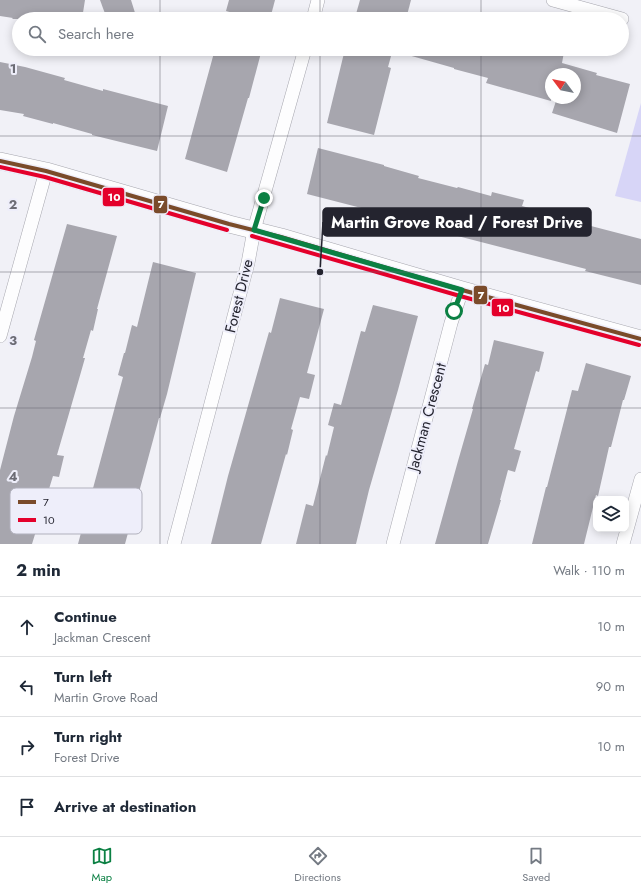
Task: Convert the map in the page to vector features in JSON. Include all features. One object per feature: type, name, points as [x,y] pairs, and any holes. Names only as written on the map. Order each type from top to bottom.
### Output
[{"type":"street","points":[[315,12],[318,0]]},
{"type":"street","points":[[553,0],[597,12]]},
{"type":"street","name":"Forest Drive","points":[[174,544],[248,263],[254,230],[303,56]]},
{"type":"street","points":[[0,161],[46,171],[462,290],[641,339]]},
{"type":"street","points":[[0,336],[46,171]]},
{"type":"street","name":"Jackman Crescent","points":[[393,544],[451,324],[462,290]]},
{"type":"street","points":[[623,544],[641,479]]},
{"type":"shaded area","points":[[641,103],[641,202],[615,196]]},
{"type":"building","points":[[0,0],[85,0],[83,12],[12,12],[12,18],[0,16]]},
{"type":"building","points":[[100,0],[131,0],[135,12],[104,12]]},
{"type":"building","points":[[229,0],[275,0],[272,12],[226,11]]},
{"type":"building","points":[[360,0],[411,0],[408,12],[357,12]]},
{"type":"building","points":[[213,56],[260,56],[227,172],[185,159]]},
{"type":"building","points":[[343,56],[391,56],[388,67],[391,68],[374,135],[327,123]]},
{"type":"building","points":[[412,56],[563,56],[562,63],[580,68],[545,68],[545,99],[486,83],[488,78]]},
{"type":"building","points":[[0,62],[65,78],[64,80],[103,91],[103,89],[168,106],[157,151],[23,116],[24,114],[0,110]]},
{"type":"building","points":[[581,68],[597,73],[596,75],[630,84],[617,133],[552,113],[555,104],[581,104]]},
{"type":"building","points":[[318,148],[384,165],[419,176],[418,178],[457,188],[458,187],[491,196],[492,192],[524,200],[522,206],[641,239],[641,285],[585,271],[586,269],[446,233],[446,231],[377,214],[377,212],[307,194]]},
{"type":"building","points":[[67,224],[117,236],[97,309],[93,331],[91,330],[83,358],[85,358],[57,455],[64,456],[59,477],[53,476],[49,488],[10,488],[10,534],[35,534],[32,544],[0,544],[0,470],[14,416],[32,357],[36,341],[34,340]]},
{"type":"building","points":[[153,262],[196,273],[167,394],[140,488],[93,488],[123,377],[118,375],[124,353],[132,325],[137,327]]},
{"type":"building","points":[[280,298],[324,309],[307,373],[315,375],[309,399],[300,397],[291,429],[293,430],[287,455],[286,454],[261,544],[211,544],[228,476]]},
{"type":"building","points":[[373,305],[418,316],[369,490],[356,544],[296,544],[306,504],[313,506],[326,455],[327,456],[334,427],[328,425],[334,403],[341,405],[361,331],[365,332]]},
{"type":"building","points":[[494,340],[544,352],[539,372],[536,371],[514,449],[521,451],[515,472],[508,470],[488,544],[435,544],[478,388],[485,364],[488,365]]},
{"type":"building","points":[[586,363],[631,376],[611,447],[609,447],[598,496],[593,496],[593,507],[584,544],[532,544],[572,390],[578,391]]},
{"type":"building","points":[[81,534],[128,534],[125,544],[78,544]]},
{"type":"transit line","name":"7","points":[[0,161],[46,171],[462,290],[641,339]]},
{"type":"transit line","name":"10","points":[[0,167],[45,177],[227,230]]},
{"type":"transit line","name":"10","points":[[252,236],[460,296],[639,345]]},
{"type":"place","name":"Martin Grove Road / Forest Drive","points":[[320,272]]},
{"type":"route","points":[[264,198],[254,230],[462,290],[454,311]]}]
